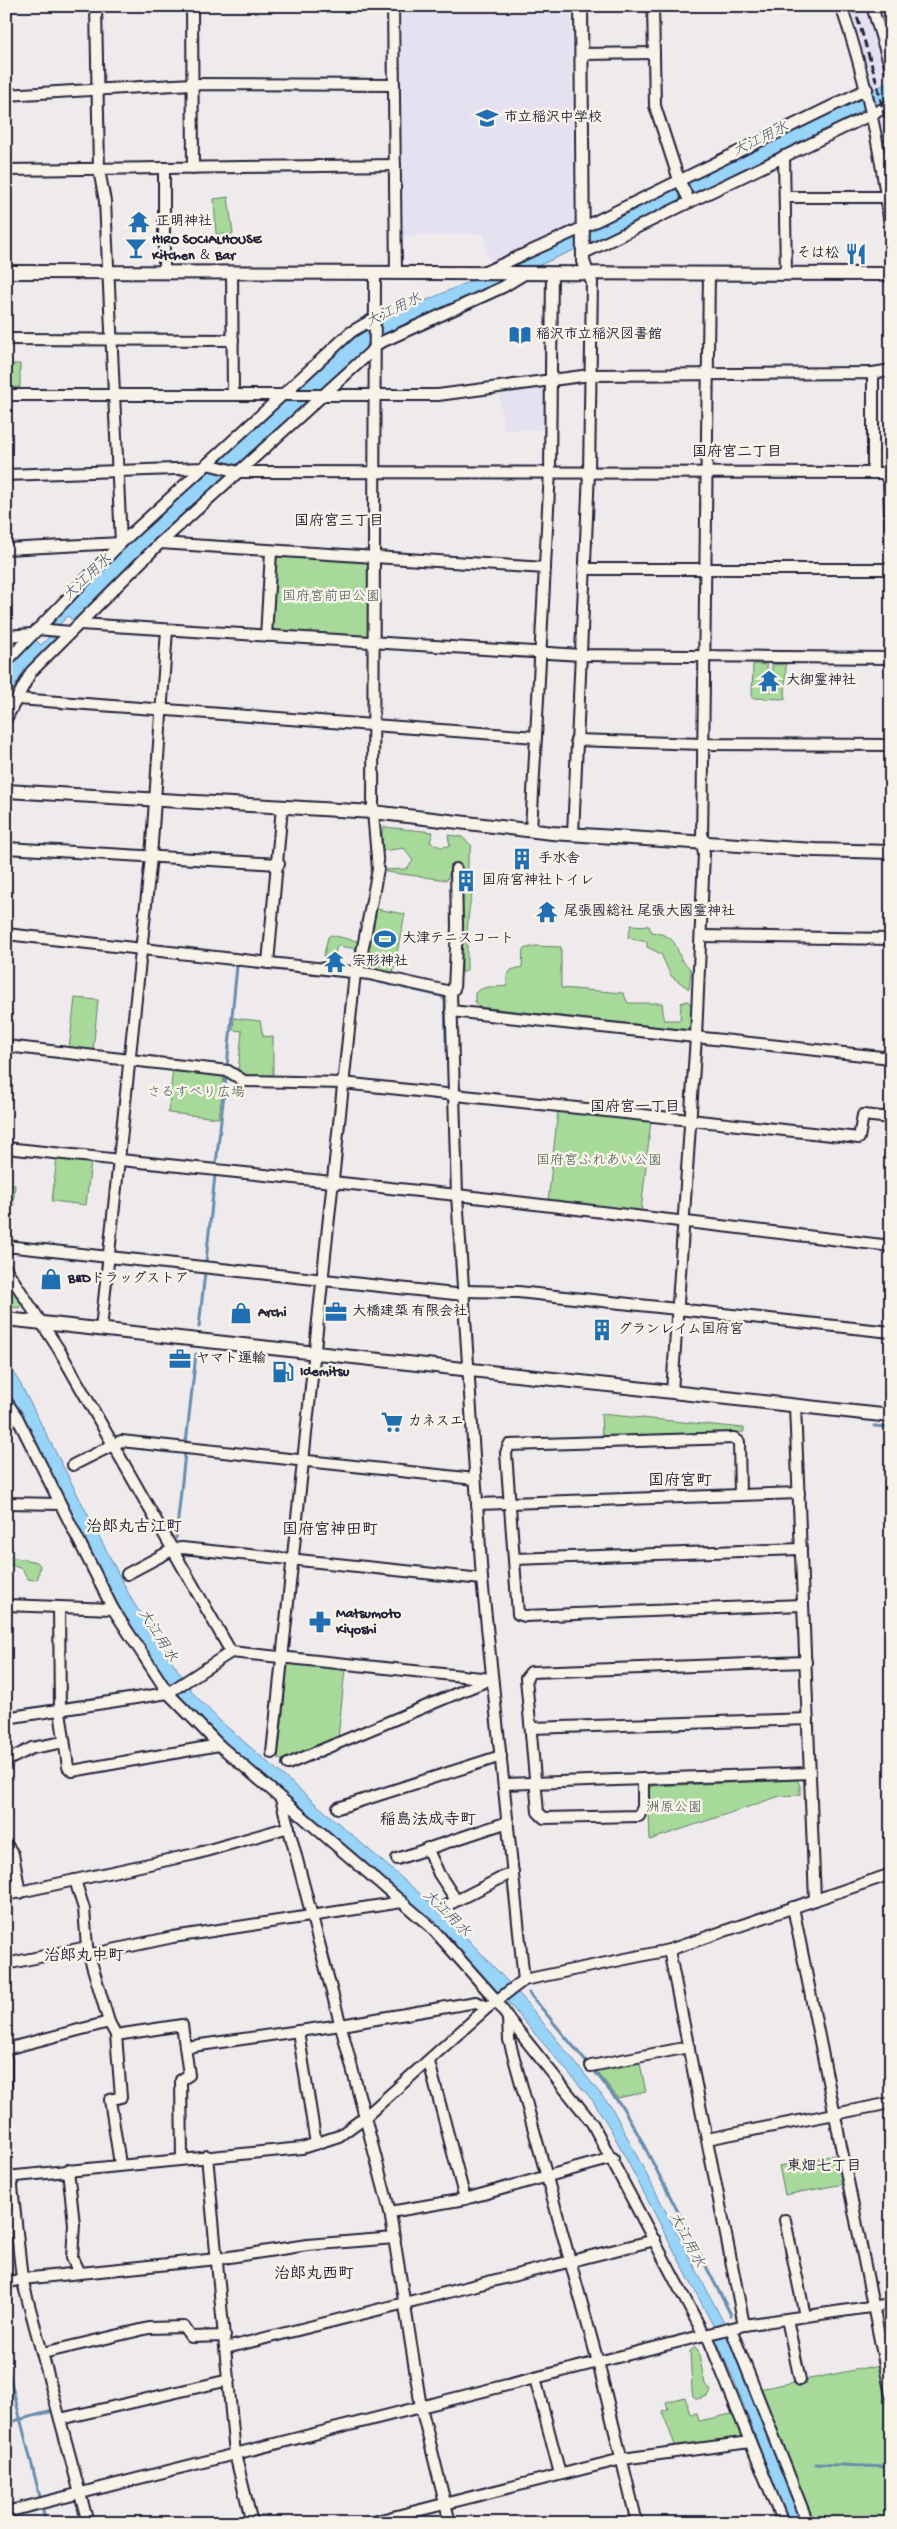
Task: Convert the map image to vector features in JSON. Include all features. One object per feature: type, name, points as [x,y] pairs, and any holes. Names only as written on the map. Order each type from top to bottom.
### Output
[{"type":"street","points":[[96,6],[99,170],[105,201],[121,542]]},
{"type":"street","points":[[192,6],[193,168]]},
{"type":"street","points":[[393,6],[396,273]]},
{"type":"street","points":[[573,834],[589,472],[592,282],[587,273],[584,250],[581,6]]},
{"type":"street","points":[[653,6],[655,106],[680,181],[689,199]]},
{"type":"street","points":[[842,6],[867,90],[887,197],[891,234]]},
{"type":"street","points":[[872,6],[891,69]]},
{"type":"street","points":[[582,54],[654,53]]},
{"type":"street","points":[[6,95],[192,84],[394,85]]},
{"type":"street","points":[[484,273],[584,228],[867,90]]},
{"type":"street","points":[[584,250],[784,156],[871,112],[891,105]]},
{"type":"street","points":[[784,156],[786,273]]},
{"type":"street","points":[[6,170],[394,165]]},
{"type":"street","points":[[164,168],[164,272]]},
{"type":"street","points":[[785,197],[887,197]]},
{"type":"street","points":[[6,272],[891,274]]},
{"type":"street","points":[[232,272],[233,394]]},
{"type":"street","points":[[272,1753],[343,1084],[357,973],[378,868],[373,812],[375,273]]},
{"type":"street","points":[[6,719],[31,672],[69,632],[80,624],[160,543],[375,345],[503,288],[526,273]]},
{"type":"street","points":[[531,831],[550,471],[552,273]]},
{"type":"street","points":[[672,1392],[696,1037],[704,854],[702,842],[709,273]]},
{"type":"street","points":[[6,662],[38,631],[121,542],[287,394],[351,332],[375,320]]},
{"type":"street","points":[[6,339],[232,340]]},
{"type":"street","points":[[6,395],[438,395],[551,382],[590,375],[873,373],[891,370]]},
{"type":"street","points":[[873,373],[873,473]]},
{"type":"street","points":[[6,475],[118,471],[208,465],[237,471],[884,473],[889,480],[891,542]]},
{"type":"street","points":[[6,549],[121,542]]},
{"type":"street","points":[[160,543],[271,552],[545,568]]},
{"type":"street","points":[[266,636],[271,552]]},
{"type":"street","points":[[584,569],[891,569]]},
{"type":"street","points":[[80,624],[581,656],[891,658]]},
{"type":"street","points":[[101,1329],[151,857],[167,630]]},
{"type":"street","points":[[6,636],[38,631],[69,632]]},
{"type":"street","points":[[18,699],[374,724],[536,738]]},
{"type":"street","points":[[576,740],[703,744],[891,745]]},
{"type":"street","points":[[6,791],[373,812],[531,831],[815,850],[891,852]]},
{"type":"street","points":[[268,963],[282,806]]},
{"type":"street","points":[[6,848],[278,864]]},
{"type":"street","points":[[456,869],[458,926],[454,989],[451,992],[457,1195],[482,1580],[524,1980]]},
{"type":"street","points":[[6,934],[357,973],[451,992]]},
{"type":"street","points":[[700,936],[891,939]]},
{"type":"street","points":[[452,1011],[891,1058]]},
{"type":"street","points":[[6,1046],[228,1071],[244,1081],[343,1084],[454,1094],[859,1138],[863,1115],[891,1118]]},
{"type":"street","points":[[6,1148],[457,1195],[891,1246]]},
{"type":"street","points":[[6,1246],[463,1293],[518,1292],[891,1332]]},
{"type":"street","points":[[6,1269],[43,1323],[174,1549],[231,1652]]},
{"type":"street","points":[[6,1319],[891,1416]]},
{"type":"street","points":[[7,1403],[112,1609],[168,1693],[219,1745],[432,1927],[592,2123],[708,2335],[783,2523]]},
{"type":"street","points":[[795,1406],[815,1900]]},
{"type":"street","points":[[740,1495],[738,1442],[734,1438],[509,1445],[506,1453],[518,1614],[525,1616],[803,1605]]},
{"type":"street","points":[[73,1465],[113,1443],[121,1441],[475,1479]]},
{"type":"street","points":[[477,1504],[799,1493]]},
{"type":"street","points":[[6,1503],[60,1504]]},
{"type":"street","points":[[127,1574],[174,1549],[182,1548],[482,1580]]},
{"type":"street","points":[[514,1559],[801,1549]]},
{"type":"street","points":[[6,1605],[112,1609]]},
{"type":"street","points":[[59,1607],[60,1711],[68,1767],[72,1771],[219,1745]]},
{"type":"street","points":[[6,1718],[168,1693],[231,1652],[492,1679]]},
{"type":"street","points":[[643,1780],[643,1807],[639,1816],[544,1818],[538,1812],[535,1784],[526,1678],[531,1672],[806,1662]]},
{"type":"street","points":[[288,1764],[492,1679]]},
{"type":"street","points":[[531,1728],[808,1718]]},
{"type":"street","points":[[6,1761],[32,1748],[64,1742]]},
{"type":"street","points":[[338,1808],[501,1756]]},
{"type":"street","points":[[504,1784],[810,1773]]},
{"type":"street","points":[[281,1799],[390,2212],[421,2407],[450,2523]]},
{"type":"street","points":[[397,1859],[508,1822]]},
{"type":"street","points":[[6,1895],[195,1854],[289,1827]]},
{"type":"street","points":[[6,1844],[13,1854],[20,1893]]},
{"type":"street","points":[[427,1848],[439,1874],[456,1900]]},
{"type":"street","points":[[446,1906],[513,1872]]},
{"type":"street","points":[[88,2523],[22,2279],[9,2177],[182,2158],[255,2154],[302,2148],[316,2144],[339,2136],[366,2117],[495,2002],[524,1980],[670,1950],[891,1874]]},
{"type":"street","points":[[76,1880],[84,1909],[88,1951],[110,2022],[116,2035],[121,2097],[110,2100],[120,2164]]},
{"type":"street","points":[[6,1964],[402,1902]]},
{"type":"street","points":[[794,1907],[891,2395]]},
{"type":"street","points":[[670,1950],[744,2325]]},
{"type":"street","points":[[186,2047],[341,2026],[476,2002],[495,2002]]},
{"type":"street","points":[[508,2018],[509,2040],[598,2362],[637,2523]]},
{"type":"street","points":[[6,2049],[110,2022]]},
{"type":"street","points":[[116,2035],[182,2025],[189,2075],[181,2080],[182,2158]]},
{"type":"street","points":[[298,2031],[316,2144]]},
{"type":"street","points":[[591,2066],[689,2047]]},
{"type":"street","points":[[6,2059],[6,2146]]},
{"type":"street","points":[[429,2062],[465,2199]]},
{"type":"street","points":[[707,2139],[891,2103]]},
{"type":"street","points":[[207,2156],[235,2454],[252,2523]]},
{"type":"street","points":[[390,2212],[465,2199],[612,2158]]},
{"type":"street","points":[[68,2170],[74,2224],[72,2258],[79,2273]]},
{"type":"street","points":[[786,2220],[804,2316]]},
{"type":"street","points":[[6,2283],[22,2279],[217,2259],[307,2245],[395,2238]]},
{"type":"street","points":[[226,2348],[655,2240]]},
{"type":"street","points":[[6,2512],[744,2325],[891,2304]]},
{"type":"street","points":[[787,2319],[800,2380]]},
{"type":"street","points":[[43,2354],[149,2328],[184,2327],[191,2337],[225,2336]]},
{"type":"street","points":[[730,2329],[808,2523]]},
{"type":"street","points":[[535,2378],[560,2474]]},
{"type":"street","points":[[60,2420],[228,2380]]},
{"type":"street","points":[[369,2523],[622,2459],[750,2442]]},
{"type":"shaded area","name":"市立稲沢中学校","points":[[400,6],[571,6],[574,230],[506,260],[488,260],[484,234],[402,236]]},
{"type":"shaded area","points":[[846,6],[868,6],[889,81],[871,88]]},
{"type":"shaded area","points":[[891,114],[891,191],[878,121],[880,118]]},
{"type":"shaded area","points":[[542,389],[546,392],[545,430],[503,430],[499,394]]},
{"type":"green space","points":[[228,197],[233,234],[216,234],[214,199]]},
{"type":"green space","points":[[6,364],[20,364],[20,387],[6,388]]},
{"type":"green space","name":"国府宮前田公園","points":[[280,556],[365,562],[370,565],[370,635],[365,637],[276,632],[272,627],[276,559]]},
{"type":"green space","name":"大御霊神社","points":[[753,664],[767,665],[768,691],[771,692],[772,665],[786,664],[785,699],[752,698]]},
{"type":"green space","points":[[384,827],[433,832],[430,842],[441,847],[450,846],[448,835],[462,837],[472,846],[468,858],[468,871],[461,872],[452,867],[447,880],[386,872],[385,870],[406,869],[413,861],[404,848],[383,851],[382,833]]},
{"type":"green space","points":[[460,888],[474,890],[468,917],[467,970],[462,973]]},
{"type":"green space","name":"大津テニスコート","points":[[376,909],[405,914],[393,972],[370,968],[365,964]]},
{"type":"green space","points":[[631,925],[649,926],[652,932],[669,937],[672,940],[681,959],[691,971],[689,989],[671,976],[661,954],[647,947],[647,942],[628,938]]},
{"type":"green space","points":[[331,935],[357,941],[358,949],[337,946],[332,964],[322,963],[328,937]]},
{"type":"green space","points":[[536,946],[561,947],[561,988],[623,993],[628,1003],[662,1003],[664,1020],[680,1020],[681,1003],[688,1001],[692,1011],[690,1027],[688,1030],[479,1007],[475,1003],[475,993],[479,990],[486,987],[507,986],[507,976],[511,970],[522,967],[523,949]]},
{"type":"green space","points":[[75,998],[98,1000],[93,1051],[69,1049]]},
{"type":"green space","points":[[234,1018],[260,1021],[263,1036],[273,1037],[273,1076],[244,1075],[238,1072],[242,1031],[233,1030]]},
{"type":"green space","name":"さるすべり広場","points":[[173,1068],[224,1075],[219,1118],[168,1113]]},
{"type":"green space","name":"国府宮ふれあい公園","points":[[558,1110],[651,1120],[641,1212],[548,1202]]},
{"type":"green space","points":[[57,1157],[91,1161],[86,1205],[52,1201]]},
{"type":"green space","points":[[6,1184],[15,1185],[10,1243],[6,1243]]},
{"type":"green space","points":[[6,1280],[22,1303],[19,1308],[6,1306]]},
{"type":"green space","points":[[601,1414],[744,1428],[744,1432],[602,1437]]},
{"type":"green space","points":[[6,1556],[37,1562],[40,1565],[38,1578],[34,1580],[28,1579],[22,1569],[6,1563]]},
{"type":"green space","points":[[288,1664],[345,1669],[338,1739],[284,1762],[278,1758]]},
{"type":"green space","name":"洲原公園","points":[[797,1780],[800,1785],[800,1795],[780,1796],[650,1840],[648,1789],[651,1786]]},
{"type":"green space","points":[[639,2059],[646,2092],[618,2098],[594,2068]]},
{"type":"green space","points":[[839,2154],[844,2184],[785,2195],[779,2166]]},
{"type":"green space","points":[[695,2347],[698,2350],[705,2384],[711,2391],[708,2396],[697,2399],[693,2396],[692,2391],[690,2351]]},
{"type":"green space","points":[[880,2365],[891,2421],[891,2523],[810,2523],[759,2389]]},
{"type":"green space","points":[[685,2397],[690,2414],[697,2413],[699,2421],[736,2413],[745,2438],[676,2448],[662,2411],[668,2409],[666,2402]]},
{"type":"water","points":[[891,81],[891,99],[876,105],[875,103],[827,130],[599,239],[396,328],[367,344],[369,347],[280,425],[157,538],[74,622],[68,616],[61,623],[55,642],[52,642],[27,668],[6,701],[6,673],[35,639],[41,645],[49,637],[55,618],[117,555],[312,376],[318,367],[369,327],[482,276]]},
{"type":"water","points":[[6,1361],[21,1385],[133,1602],[193,1693],[220,1721],[448,1918],[523,1998],[612,2108],[726,2327],[804,2523],[788,2523],[734,2380],[716,2340],[716,2331],[610,2128],[593,2101],[510,2005],[435,1924],[216,1735],[175,1695],[120,1612],[6,1391]]},
{"type":"waterway","points":[[227,1066],[237,966]]},
{"type":"waterway","points":[[366,979],[392,985]]},
{"type":"waterway","points":[[401,987],[408,989]]},
{"type":"waterway","points":[[414,990],[441,996],[445,1000],[446,1041]]},
{"type":"waterway","points":[[216,1164],[226,1076]]},
{"type":"waterway","points":[[206,1261],[215,1175]]},
{"type":"waterway","points":[[199,1327],[205,1272]]},
{"type":"waterway","points":[[186,1443],[196,1354]]},
{"type":"waterway","points":[[874,1426],[887,1427]]},
{"type":"waterway","points":[[176,1538],[185,1453]]},
{"type":"waterway","points":[[65,1703],[157,1690]]},
{"type":"waterway","points":[[6,1712],[55,1705]]},
{"type":"waterway","points":[[529,1993],[587,2063]]},
{"type":"waterway","name":"大江用水","points":[[593,2069],[623,2108],[638,2134],[731,2315]]},
{"type":"waterway","points":[[6,2362],[40,2497]]},
{"type":"waterway","points":[[6,2423],[53,2411]]},
{"type":"waterway","points":[[816,2464],[888,2467]]},
{"type":"waterway","points":[[42,2508],[46,2523]]},
{"type":"railway","points":[[854,6],[877,83],[891,146]]},
{"type":"place","name":"市立稲沢中学校","points":[[487,118]]},
{"type":"place","name":"正明神社","points":[[139,222]]},
{"type":"place","name":"HIRO SOCIALHOUSE Kitchen ＆ Bar","points":[[136,248]]},
{"type":"place","name":"そは松","points":[[856,254]]},
{"type":"place","name":"稲沢市立稲沢図書館","points":[[520,335]]},
{"type":"place","name":"大御霊神社","points":[[769,681]]},
{"type":"place","name":"手水舎","points":[[522,859]]},
{"type":"place","name":"国府宮神社トイレ","points":[[466,881]]},
{"type":"place","name":"尾張國総社 尾張大國霊神社","points":[[547,912]]},
{"type":"place","name":"大津テニスコート","points":[[385,939]]},
{"type":"place","name":"宗形神社","points":[[335,962]]},
{"type":"place","name":"B&Dドラッグストア","points":[[51,1279]]},
{"type":"place","name":"大橋建築 有限会社","points":[[336,1312]]},
{"type":"place","name":"Archi","points":[[241,1313]]},
{"type":"place","name":"グランレイム国府宮","points":[[602,1330]]},
{"type":"place","name":"ヤマト運輸","points":[[180,1359]]},
{"type":"place","name":"Idemitsu","points":[[283,1372]]},
{"type":"place","name":"カネスエ","points":[[392,1422]]},
{"type":"place","name":"Matsumoto Kiyoshi","points":[[320,1622]]},
{"type":"district","name":"国府宮二丁目","points":[[737,453]]},
{"type":"district","name":"国府宮三丁目","points":[[339,522]]},
{"type":"district","name":"国府宮一丁目","points":[[635,1108]]},
{"type":"district","name":"国府宮町","points":[[680,1482]]},
{"type":"district","name":"治郎丸古江町","points":[[134,1528]]},
{"type":"district","name":"国府宮神田町","points":[[330,1531]]},
{"type":"district","name":"稲島法成寺町","points":[[428,1821]]},
{"type":"district","name":"治郎丸中町","points":[[84,1957]]},
{"type":"district","name":"東畑七丁目","points":[[824,2167]]},
{"type":"district","name":"治郎丸西町","points":[[314,2275]]}]
